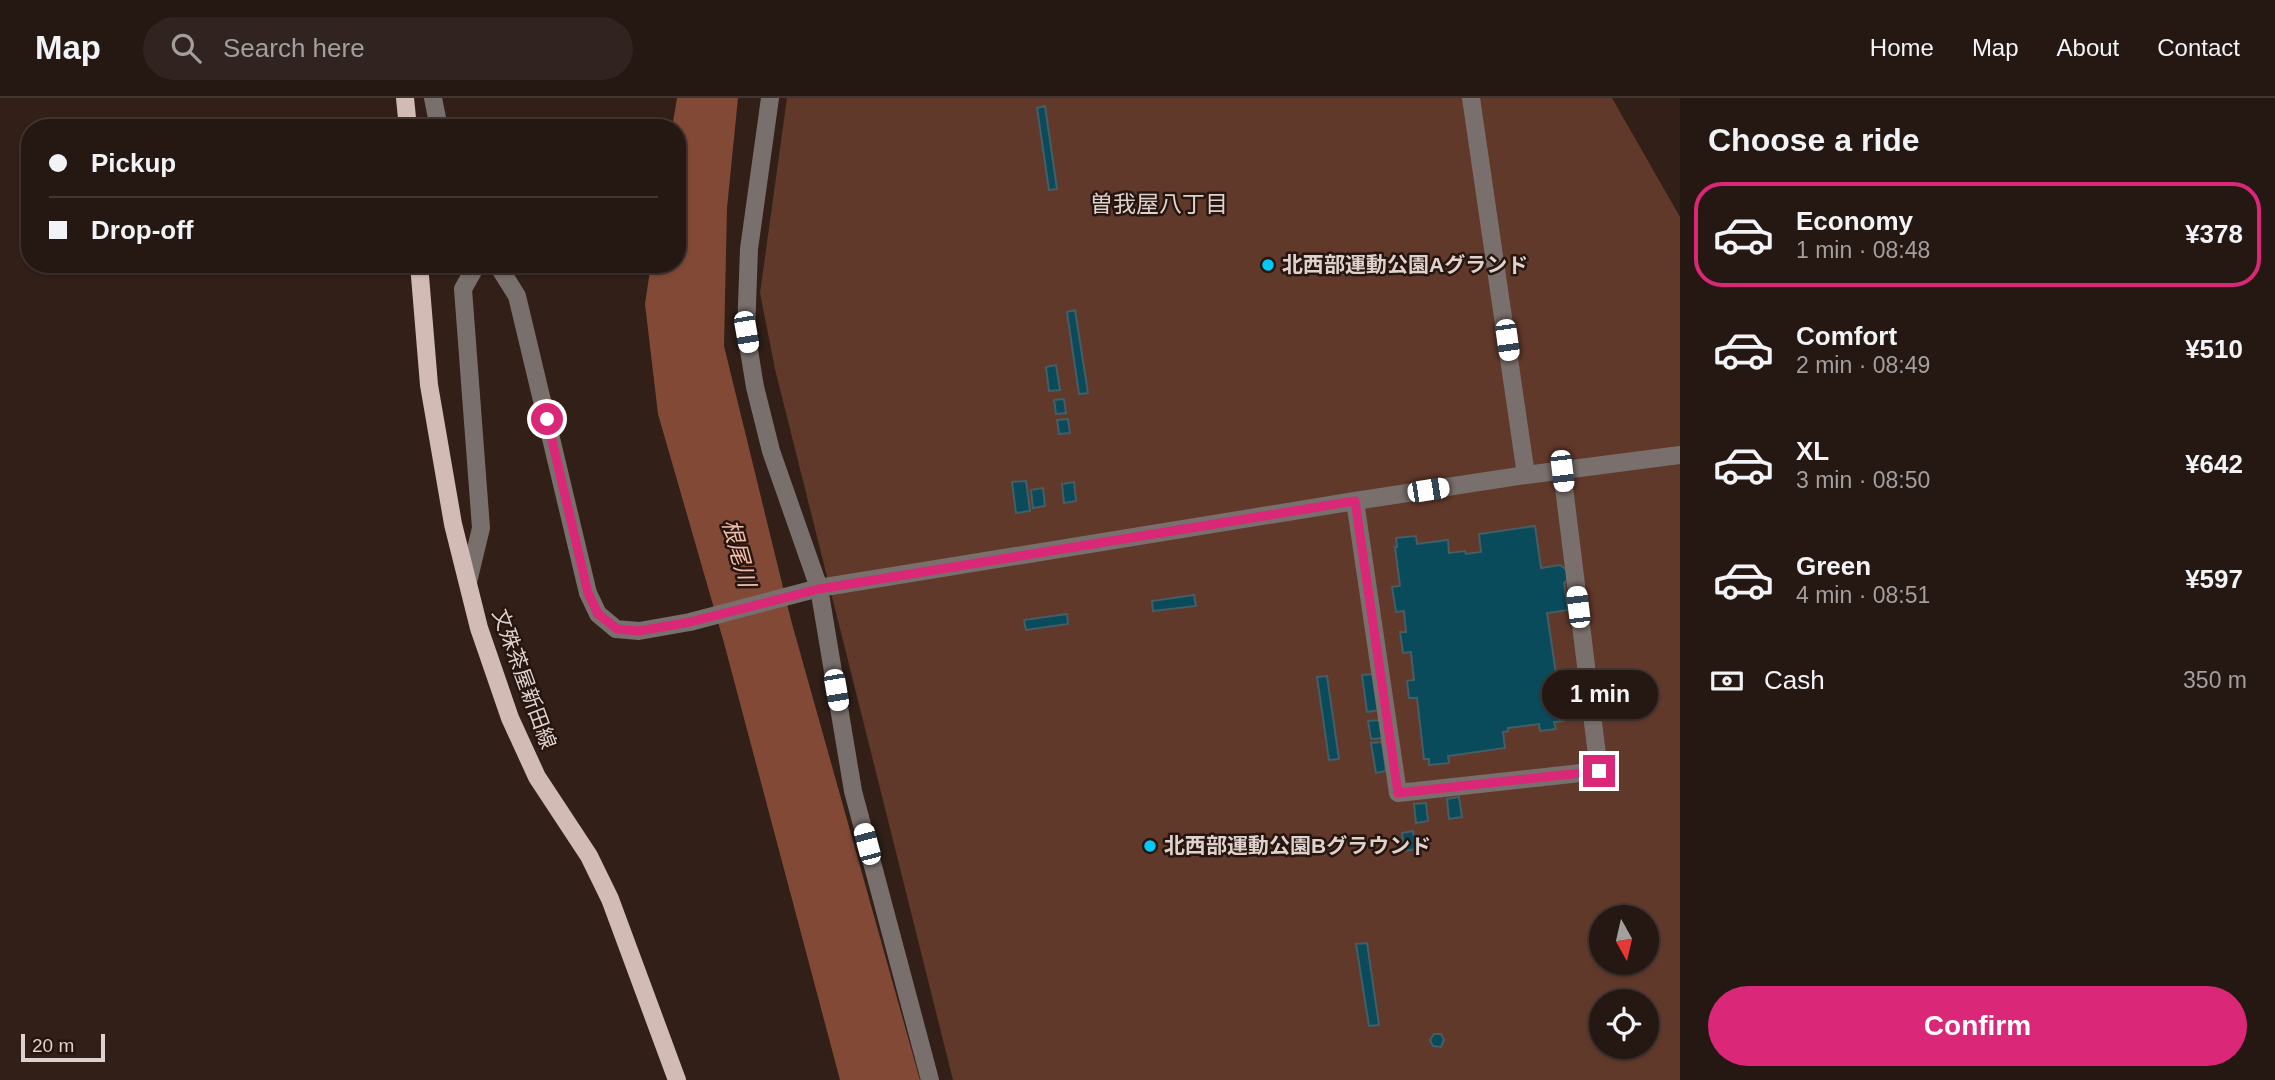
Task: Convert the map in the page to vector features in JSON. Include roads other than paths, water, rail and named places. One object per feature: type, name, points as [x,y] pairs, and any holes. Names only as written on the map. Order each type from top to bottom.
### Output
[{"type":"main road","points":[[405,98],[407,119]]},
{"type":"main road","name":"文殊茶屋新田線","points":[[420,273],[429,385],[453,524],[479,628],[510,718],[537,777],[589,856],[610,899],[677,1080]]},
{"type":"street","points":[[433,98],[437,119]]},
{"type":"street","points":[[770,98],[749,249],[746,332],[755,387],[771,451],[819,589],[853,791],[930,1080]]},
{"type":"street","points":[[1471,98],[1526,475]]},
{"type":"street","points":[[468,582],[481,528],[463,289],[472,273]]},
{"type":"street","points":[[503,273],[517,296],[588,593],[598,614],[617,629],[639,631],[690,622],[819,589],[1355,501],[1680,455]]},
{"type":"street","points":[[1355,501],[1398,793],[1599,771],[1562,471]]},
{"type":"water","name":"根尾川","points":[[677,98],[738,98],[727,208],[724,346],[791,620],[920,1080],[840,1080],[724,643],[658,414],[645,304],[650,273],[686,273],[686,119],[674,119]]},
{"type":"place","name":"北西部運動公園Aグランド","points":[[1268,265]]},
{"type":"place","name":"北西部運動公園Bグラウンド","points":[[1150,846]]},
{"type":"district","name":"曽我屋八丁目","points":[[1159,204]]}]
